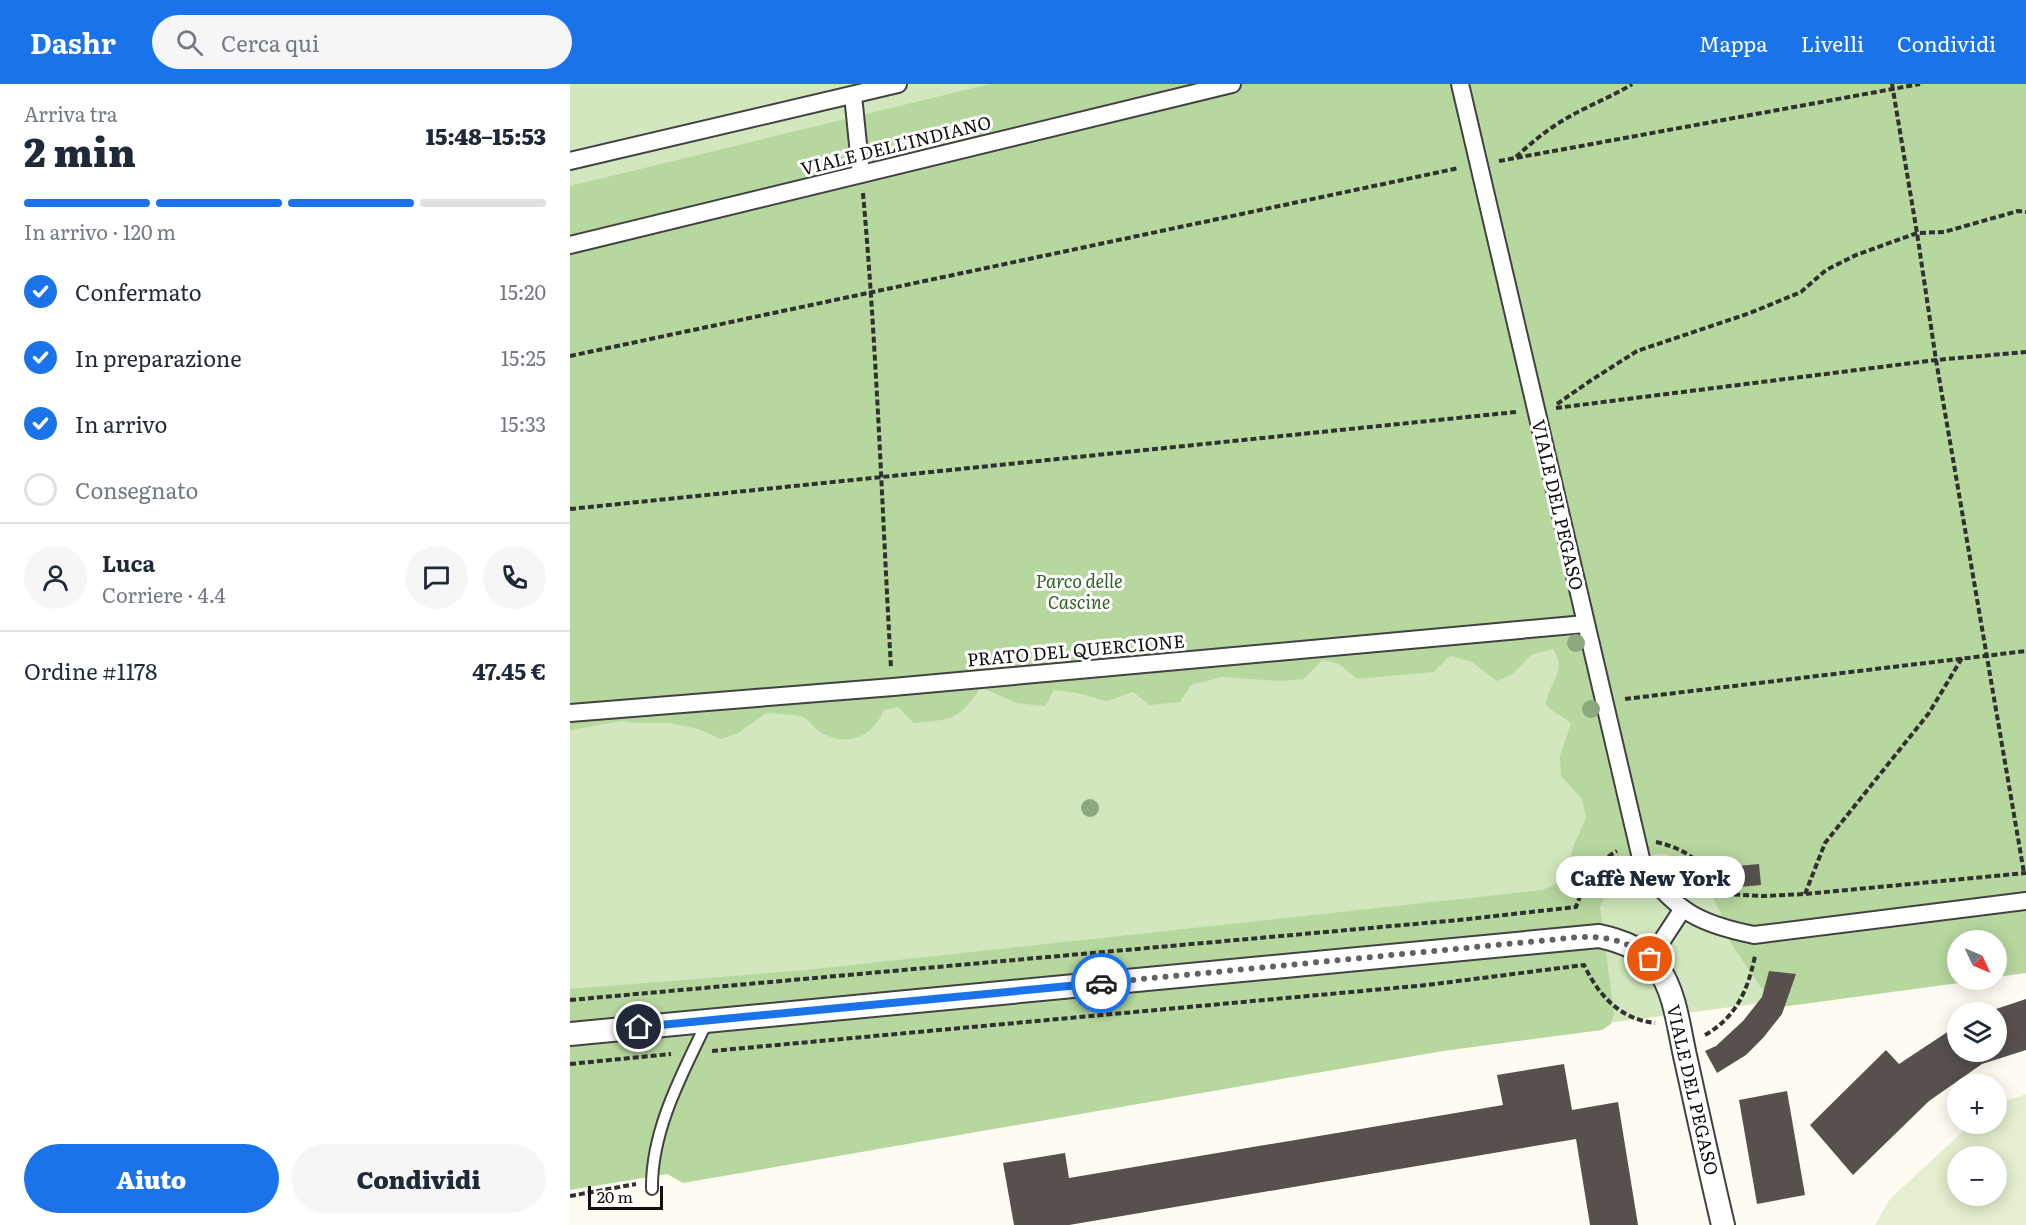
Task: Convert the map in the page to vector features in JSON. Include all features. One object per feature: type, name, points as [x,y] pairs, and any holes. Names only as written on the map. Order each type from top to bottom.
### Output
[{"type":"street","points":[[570,161],[898,84]]},
{"type":"street","name":"VIALE DELL'INDIANO","points":[[570,245],[1232,84]]},
{"type":"street","name":"VIALE DEL PEGASO","points":[[1460,84],[1642,867],[1659,889],[1682,910],[1700,920],[1754,935],[2026,902]]},
{"type":"street","points":[[853,95],[861,174]]},
{"type":"street","name":"PRATO DEL QUERCIONE","points":[[570,713],[893,687],[1585,624]]},
{"type":"street","points":[[570,1034],[1580,937],[1599,936],[1623,942],[1650,959],[1682,910]]},
{"type":"street","name":"VIALE DEL PEGASO","points":[[1650,959],[1662,974],[1677,1020],[1723,1225]]},
{"type":"lane","points":[[652,1186],[654,1158],[663,1124],[708,1020]]},
{"type":"path","points":[[1515,158],[1560,122],[1632,84]]},
{"type":"path","points":[[570,356],[1478,164],[1892,86],[1920,84]]},
{"type":"path","points":[[570,1000],[1459,920],[1576,907],[1584,886],[1600,863],[1620,849],[1635,843],[1653,841],[1683,850],[1710,872],[1723,894],[1763,896],[1805,894],[2025,873],[1936,360],[1892,86]]},
{"type":"path","points":[[861,174],[872,292],[880,477],[893,687]]},
{"type":"path","points":[[2026,212],[2018,212],[1944,232],[1917,233],[1856,255],[1826,270],[1801,292],[1750,313],[1637,351],[1551,408],[1936,360],[2026,352]]},
{"type":"path","points":[[570,509],[1534,410]]},
{"type":"path","points":[[1603,702],[2026,651]]},
{"type":"path","points":[[1805,894],[1825,843],[1929,713],[1962,658]]},
{"type":"path","points":[[1682,1043],[1715,1029],[1731,1014],[1748,986],[1754,956],[1766,954]]},
{"type":"path","points":[[570,1064],[1415,986],[1584,965],[1600,993],[1611,1005],[1628,1016],[1642,1022],[1658,1023],[1677,1020]]},
{"type":"path","points":[[570,1196],[652,1186]]},
{"type":"green space","name":"Parco delle Cascine","points":[[570,84],[2026,84],[1996,930],[1947,930],[1947,944],[1793,999],[1415,1048],[570,1186]]},
{"type":"green space","name":"Parco delle Cascine","points":[[990,84],[2026,84],[2026,973],[2007,976],[2007,930],[1947,930],[1947,985],[1781,1007],[1760,986],[1730,941],[1721,913],[1705,884],[1687,867],[1666,854],[1646,855],[1626,866],[1609,887],[1600,907],[1614,1014],[1611,1024],[1602,1030],[1443,1051],[683,1183],[667,1174],[570,1190],[570,989],[806,970],[1543,890],[1564,880],[1573,847],[1586,818],[1582,799],[1561,776],[1560,756],[1571,723],[1546,704],[1559,664],[1553,649],[1531,655],[1513,674],[1497,681],[1472,662],[1450,656],[1434,672],[1357,679],[1339,664],[1322,660],[1304,679],[1280,681],[1221,677],[1191,685],[1180,702],[1150,705],[1133,692],[1107,701],[1054,690],[1045,706],[1016,703],[981,687],[966,707],[953,717],[914,723],[898,707],[884,710],[873,727],[866,733],[849,739],[830,737],[820,732],[803,717],[766,713],[738,733],[721,739],[698,729],[670,723],[622,721],[570,730],[570,186]]},
{"type":"green space","points":[[2026,1094],[2026,1225],[1875,1225],[1890,1199],[1947,1146],[1947,1206],[2007,1206],[2007,1146],[1947,1146],[1960,1134],[2007,1134],[2007,1101]]},
{"type":"building","points":[[1759,864],[1761,885],[1728,888],[1727,867]]},
{"type":"building","points":[[1769,971],[1796,974],[1782,1014],[1746,1055],[1717,1073],[1705,1051],[1716,1046],[1743,1021],[1762,997]]},
{"type":"building","points":[[2026,999],[2026,1050],[2007,1056],[2007,1005]]},
{"type":"building","points":[[1947,1032],[1947,1062],[1988,1062],[1968,1074],[1947,1074],[1947,1088],[1929,1101],[1853,1175],[1810,1125],[1886,1050],[1899,1064]]},
{"type":"building","points":[[1564,1064],[1572,1110],[1618,1102],[1638,1225],[1590,1225],[1576,1139],[1069,1225],[1014,1225],[1003,1163],[1065,1153],[1069,1178],[1503,1105],[1497,1075]]},
{"type":"building","points":[[1787,1091],[1805,1195],[1757,1204],[1739,1100]]},
{"type":"way so far","points":[[1101,983],[1599,936],[1623,942],[1650,959]]},
{"type":"place","name":"Caffè New York","points":[[1650,959]]},
{"type":"route","points":[[639,1027],[1101,983]]}]
